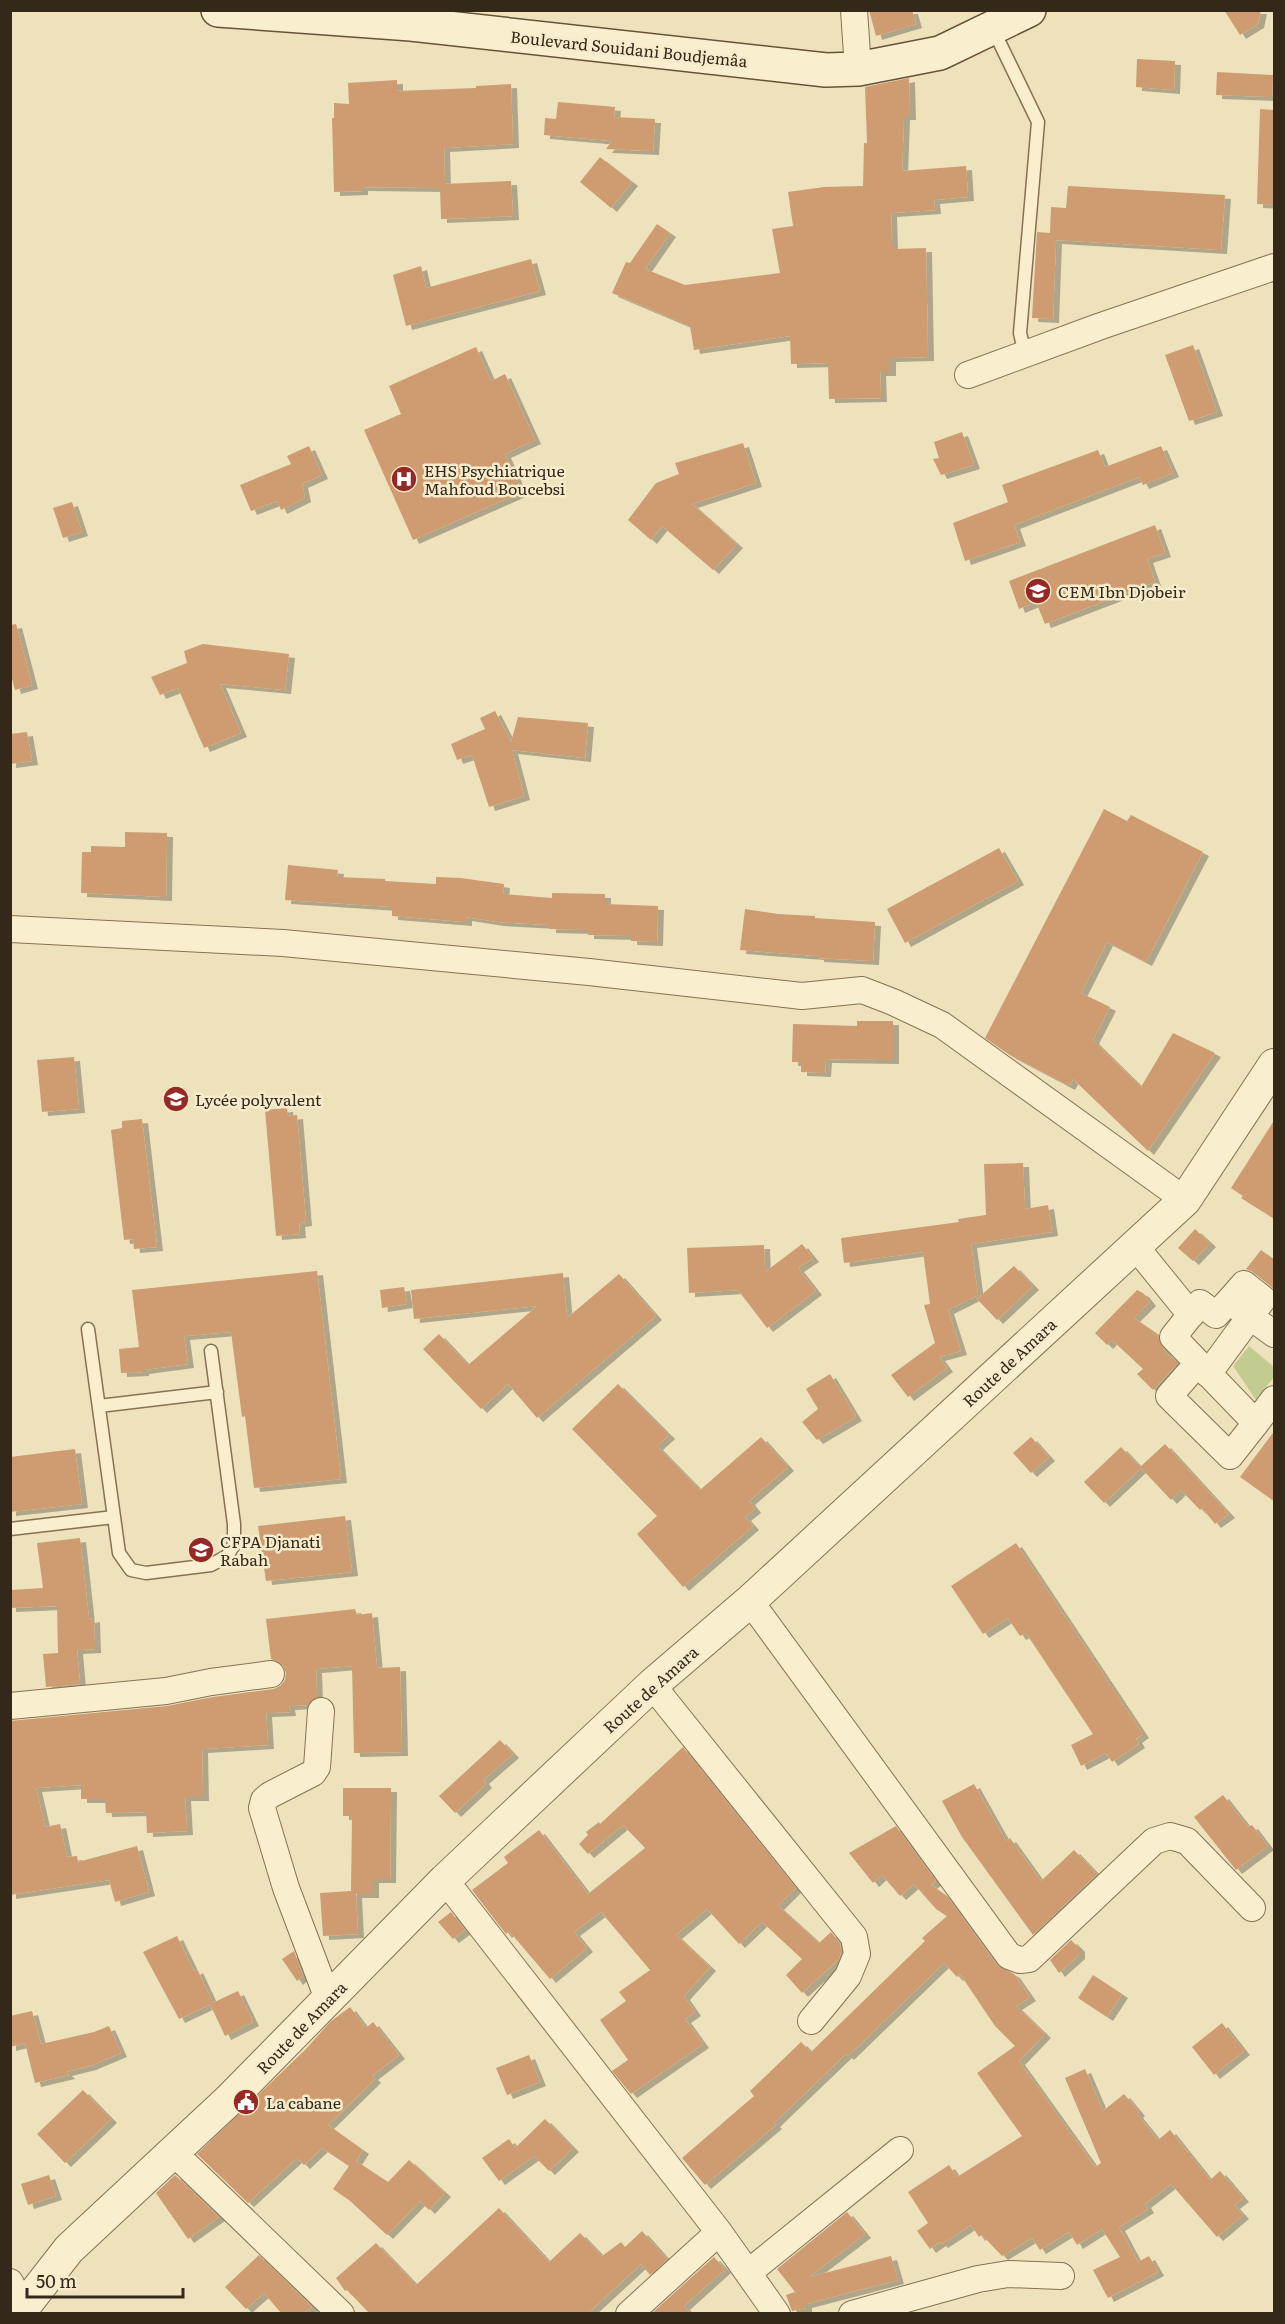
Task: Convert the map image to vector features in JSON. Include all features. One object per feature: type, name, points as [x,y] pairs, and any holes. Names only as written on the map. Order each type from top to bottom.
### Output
[{"type":"main road","name":"Boulevard Souidani Boudjemâa","points":[[218,10],[411,24],[814,68],[858,69],[940,53],[1029,10]]},
{"type":"main road","points":[[371,10],[411,24]]},
{"type":"street","points":[[854,10],[858,69]]},
{"type":"street","points":[[968,375],[1101,326],[1275,267]]},
{"type":"street","points":[[10,929],[283,943],[589,972],[802,996],[862,990],[942,1025],[1185,1200]]},
{"type":"street","name":"Route de Amara","points":[[19,2301],[69,2249],[229,2100],[445,1880],[652,1685],[750,1601],[1185,1200],[1275,1065]]},
{"type":"street","points":[[1135,1246],[1191,1315]]},
{"type":"street","points":[[1257,1423],[1203,1369],[1173,1337],[1200,1303],[1216,1315],[1244,1284],[1263,1299],[1250,1317],[1203,1369],[1169,1396],[1230,1456],[1257,1423],[1275,1399]]},
{"type":"street","points":[[1250,1317],[1275,1334]]},
{"type":"street","points":[[750,1601],[1009,1956],[1020,1960],[1029,1959],[1154,1841],[1170,1836],[1187,1840],[1252,1908]]},
{"type":"street","points":[[10,1706],[166,1691],[222,1680],[271,1674]]},
{"type":"street","points":[[652,1685],[855,1937],[857,1954],[848,1976],[811,2021]]},
{"type":"street","points":[[321,1711],[317,1767],[313,1773],[270,1795],[264,1800],[262,1808],[286,1888],[328,1999]]},
{"type":"street","points":[[445,1880],[719,2232],[777,2313]]},
{"type":"street","points":[[749,2272],[900,2150]]},
{"type":"street","points":[[173,2152],[341,2313]]},
{"type":"street","points":[[629,2313],[719,2232]]},
{"type":"street","points":[[852,2313],[978,2279],[1008,2274],[1061,2276]]},
{"type":"lane","points":[[992,28],[1038,122],[1020,333],[1025,354]]},
{"type":"lane","points":[[88,1329],[119,1553],[131,1570],[146,1573],[211,1565],[227,1556],[234,1545],[234,1524],[211,1351]]},
{"type":"lane","points":[[99,1406],[217,1392]]},
{"type":"lane","points":[[10,1529],[114,1517]]},
{"type":"green space","points":[[1249,1346],[1274,1367],[1274,1377],[1256,1400],[1233,1366]]},
{"type":"building","points":[[869,10],[912,10],[916,24],[876,36]]},
{"type":"building","points":[[1224,10],[1261,10],[1258,24],[1240,35]]},
{"type":"building","points":[[1137,59],[1175,61],[1174,90],[1136,87]]},
{"type":"building","points":[[1217,72],[1273,75],[1272,97],[1216,95]]},
{"type":"building","points":[[909,78],[910,116],[904,116],[902,171],[966,166],[968,197],[934,200],[935,210],[891,213],[892,245],[895,245],[895,249],[926,248],[928,357],[890,358],[890,372],[880,372],[881,398],[829,399],[828,363],[791,364],[790,336],[694,350],[690,326],[612,293],[626,262],[630,263],[657,224],[670,233],[645,269],[685,285],[780,273],[772,229],[793,226],[788,192],[824,187],[863,186],[864,143],[867,143],[865,87]]},
{"type":"building","points":[[397,80],[397,91],[476,88],[476,86],[511,84],[513,144],[444,148],[445,184],[511,181],[513,216],[441,219],[440,188],[362,187],[362,191],[334,192],[332,118],[334,118],[334,103],[349,104],[348,83]]},
{"type":"building","points":[[558,102],[615,107],[614,117],[655,119],[653,151],[606,149],[612,141],[544,135],[545,118],[556,119]]},
{"type":"building","points":[[1260,109],[1275,110],[1275,205],[1257,204]]},
{"type":"building","points":[[600,157],[632,182],[611,208],[580,182]]},
{"type":"building","points":[[1068,186],[1225,195],[1221,250],[1056,240],[1053,319],[1032,318],[1037,232],[1050,233],[1051,207],[1066,208]]},
{"type":"building","points":[[531,259],[540,291],[406,326],[393,275],[421,266],[426,288]]},
{"type":"building","points":[[1193,345],[1217,412],[1189,421],[1165,355]]},
{"type":"building","points":[[476,347],[491,381],[505,374],[535,440],[505,454],[522,492],[413,540],[364,430],[401,414],[389,386]]},
{"type":"building","points":[[962,432],[974,465],[941,475],[933,459],[939,458],[934,442]]},
{"type":"building","points":[[743,443],[756,483],[692,504],[737,544],[713,570],[662,526],[651,540],[628,520],[656,483],[679,474],[675,463]]},
{"type":"building","points":[[309,446],[322,475],[302,484],[305,498],[281,510],[277,501],[251,511],[240,485],[291,464],[287,456]]},
{"type":"building","points":[[1161,446],[1173,473],[1143,485],[1139,477],[1014,525],[1020,542],[965,561],[953,523],[1008,502],[1002,485],[1098,450],[1105,467]]},
{"type":"building","points":[[72,502],[82,532],[63,538],[53,508]]},
{"type":"building","points":[[1155,525],[1165,553],[1147,559],[1155,582],[1045,624],[1036,602],[1019,609],[1009,581]]},
{"type":"building","points":[[16,624],[32,685],[15,690],[10,671],[10,625]]},
{"type":"building","points":[[203,644],[289,654],[285,690],[220,684],[241,733],[204,748],[178,688],[160,695],[151,677],[187,663],[184,651]]},
{"type":"building","points":[[495,711],[511,742],[518,717],[588,723],[585,758],[512,750],[524,796],[489,807],[472,755],[457,760],[451,744],[485,729],[480,718]]},
{"type":"building","points":[[27,732],[32,761],[10,764],[10,734]]},
{"type":"building","points":[[1104,809],[1127,821],[1131,815],[1203,852],[1146,962],[1107,942],[1081,993],[1110,1007],[1093,1040],[1141,1087],[1173,1033],[1215,1053],[1148,1151],[1073,1079],[1069,1086],[1010,1055],[985,1038]]},
{"type":"building","points":[[125,832],[167,833],[166,897],[81,893],[82,852],[91,852],[91,846],[125,847]]},
{"type":"building","points":[[999,848],[1018,881],[905,943],[887,909]]},
{"type":"building","points":[[288,865],[338,870],[337,877],[385,879],[385,881],[436,884],[436,877],[461,878],[504,884],[503,894],[552,898],[552,893],[605,894],[605,904],[658,906],[657,942],[631,941],[631,936],[588,935],[588,930],[550,929],[550,925],[498,922],[466,917],[466,922],[392,916],[392,907],[285,900]]},
{"type":"building","points":[[745,909],[815,916],[815,918],[875,922],[873,961],[740,950]]},
{"type":"building","points":[[857,1021],[893,1021],[893,1060],[826,1059],[825,1073],[801,1072],[801,1062],[792,1062],[793,1024],[857,1026]]},
{"type":"building","points":[[74,1057],[79,1109],[42,1112],[37,1060]]},
{"type":"building","points":[[287,1108],[288,1116],[297,1115],[306,1222],[299,1223],[300,1234],[276,1236],[265,1110]]},
{"type":"building","points":[[142,1119],[157,1247],[134,1249],[133,1239],[124,1240],[111,1130],[122,1128],[122,1121]]},
{"type":"building","points":[[1275,1119],[1275,1219],[1241,1198],[1243,1196],[1231,1188]]},
{"type":"building","points":[[1023,1163],[1025,1209],[1048,1205],[1052,1232],[971,1244],[978,1295],[948,1310],[961,1351],[939,1357],[947,1368],[908,1397],[891,1375],[935,1343],[924,1305],[930,1304],[923,1252],[844,1263],[841,1238],[959,1222],[958,1219],[986,1215],[984,1164]]},
{"type":"building","points":[[1195,1229],[1210,1243],[1193,1261],[1178,1248]]},
{"type":"building","points":[[802,1244],[813,1258],[798,1268],[816,1291],[767,1328],[738,1290],[689,1293],[687,1248],[764,1245],[765,1272]]},
{"type":"building","points":[[1261,1250],[1275,1260],[1275,1290],[1246,1269]]},
{"type":"building","points":[[1014,1266],[1033,1286],[997,1320],[977,1299]]},
{"type":"building","points":[[317,1271],[341,1479],[254,1488],[231,1332],[184,1336],[188,1364],[143,1370],[143,1372],[121,1373],[119,1349],[139,1347],[132,1290]]},
{"type":"building","points":[[563,1273],[567,1318],[619,1274],[656,1316],[537,1418],[508,1384],[481,1409],[423,1349],[439,1334],[468,1365],[537,1306],[414,1319],[411,1290]]},
{"type":"building","points":[[404,1287],[407,1304],[382,1308],[380,1290]]},
{"type":"building","points":[[1137,1290],[1143,1293],[1150,1302],[1134,1318],[1156,1333],[1166,1353],[1178,1363],[1153,1390],[1137,1374],[1143,1369],[1112,1340],[1107,1345],[1095,1333]]},
{"type":"building","points":[[830,1374],[856,1417],[817,1440],[802,1422],[818,1409],[806,1389]]},
{"type":"building","points":[[618,1384],[669,1435],[657,1446],[700,1490],[761,1437],[788,1467],[749,1501],[755,1509],[745,1517],[753,1526],[683,1587],[637,1534],[657,1516],[572,1429]]},
{"type":"building","points":[[1275,1430],[1275,1502],[1240,1477]]},
{"type":"building","points":[[1031,1437],[1049,1457],[1031,1473],[1013,1453]]},
{"type":"building","points":[[1165,1444],[1229,1514],[1215,1524],[1202,1508],[1200,1510],[1181,1490],[1171,1500],[1140,1467]]},
{"type":"building","points":[[1121,1447],[1141,1468],[1104,1503],[1084,1482]]},
{"type":"building","points":[[75,1449],[82,1504],[10,1512],[10,1457]]},
{"type":"building","points":[[345,1516],[352,1572],[266,1581],[258,1526]]},
{"type":"building","points":[[80,1538],[89,1619],[94,1618],[95,1649],[77,1650],[80,1684],[46,1687],[43,1654],[58,1653],[57,1606],[10,1608],[10,1590],[43,1588],[37,1543]]},
{"type":"building","points":[[1016,1543],[1143,1734],[1136,1739],[1139,1744],[1112,1762],[1106,1753],[1081,1766],[1071,1745],[1093,1734],[1026,1633],[1020,1636],[1008,1618],[983,1634],[951,1586]]},
{"type":"building","points":[[355,1609],[357,1615],[372,1613],[377,1668],[400,1667],[402,1752],[354,1753],[352,1666],[316,1669],[317,1697],[308,1705],[289,1706],[290,1712],[266,1713],[268,1745],[202,1749],[203,1797],[185,1797],[187,1831],[147,1833],[146,1812],[106,1813],[105,1799],[81,1799],[81,1785],[36,1788],[45,1827],[60,1824],[67,1857],[77,1856],[78,1862],[137,1846],[149,1892],[115,1902],[109,1880],[10,1895],[10,1721],[167,1706],[274,1689],[285,1680],[286,1673],[282,1664],[271,1659],[266,1619]]},
{"type":"building","points":[[500,1740],[513,1754],[483,1780],[486,1784],[455,1813],[439,1796]]},
{"type":"building","points":[[683,1747],[796,1888],[778,1906],[819,1943],[831,1932],[840,1943],[841,1952],[839,1959],[802,1993],[786,1975],[802,1959],[762,1922],[739,1944],[707,1909],[676,1935],[710,1967],[684,1996],[695,2012],[685,2019],[703,2044],[631,2094],[612,2071],[628,2060],[600,2020],[626,2001],[619,1992],[650,1970],[601,1912],[574,1932],[587,1948],[550,1979],[509,1931],[506,1934],[472,1890],[508,1863],[504,1857],[539,1830],[588,1894],[645,1848],[623,1825],[588,1854],[579,1844],[588,1835],[586,1832],[599,1822],[600,1824]]},
{"type":"building","points":[[974,1784],[1006,1841],[1010,1838],[1041,1881],[1074,1850],[1097,1874],[1033,1935],[962,1837],[942,1801]]},
{"type":"building","points":[[343,1788],[391,1788],[390,1879],[373,1879],[373,1894],[356,1894],[358,1934],[323,1936],[320,1893],[351,1891],[352,1816],[343,1816]]},
{"type":"building","points":[[1223,1795],[1248,1827],[1252,1825],[1268,1846],[1236,1870],[1194,1817]]},
{"type":"building","points":[[896,1826],[936,1881],[931,1885],[947,1896],[997,1965],[1014,1974],[1030,1997],[1016,2006],[1045,2034],[1019,2061],[1095,2167],[1101,2163],[1065,2078],[1085,2069],[1103,2111],[1124,2094],[1158,2140],[1170,2130],[1210,2180],[1220,2171],[1243,2198],[1234,2205],[1243,2215],[1217,2237],[1171,2184],[1145,2204],[1148,2209],[1119,2227],[1138,2262],[1149,2256],[1158,2272],[1108,2298],[1093,2270],[1120,2257],[1102,2229],[1077,2245],[1069,2232],[1040,2250],[1032,2238],[1002,2256],[982,2235],[979,2237],[971,2225],[930,2249],[917,2231],[928,2223],[908,2192],[949,2165],[957,2177],[1022,2136],[977,2073],[1015,2046],[995,2026],[960,1974],[957,1977],[944,1963],[848,2056],[846,2054],[774,2123],[776,2125],[705,2185],[682,2158],[754,2096],[750,2091],[801,2042],[811,2052],[925,1941],[922,1938],[947,1916],[936,1909],[914,1884],[900,1896],[882,1875],[873,1883],[849,1853]]},
{"type":"building","points":[[451,1912],[465,1930],[453,1939],[438,1922]]},
{"type":"building","points":[[177,1936],[194,1971],[197,1969],[213,2003],[179,2019],[143,1952]]},
{"type":"building","points":[[1071,1940],[1079,1948],[1079,1955],[1059,1973],[1050,1960]]},
{"type":"building","points":[[294,1951],[303,1976],[297,1981],[282,1959]]},
{"type":"building","points":[[1093,1975],[1122,1994],[1107,2017],[1078,1998]]},
{"type":"building","points":[[238,1991],[253,2022],[225,2036],[210,2004]]},
{"type":"building","points":[[350,2007],[366,2028],[373,2022],[399,2055],[372,2076],[375,2079],[328,2125],[363,2150],[356,2161],[388,2182],[409,2160],[445,2193],[429,2210],[420,2201],[387,2235],[349,2200],[333,2189],[349,2166],[322,2148],[304,2165],[297,2158],[248,2203],[197,2154],[306,2049],[330,2022]]},
{"type":"building","points":[[32,2011],[41,2044],[94,2032],[109,2026],[121,2053],[90,2066],[66,2072],[69,2075],[35,2083],[25,2043],[10,2047],[10,2016]]},
{"type":"building","points":[[1222,2023],[1244,2051],[1214,2075],[1192,2047]]},
{"type":"building","points":[[529,2055],[540,2082],[507,2095],[496,2068]]},
{"type":"building","points":[[83,2090],[111,2119],[65,2163],[37,2134]]},
{"type":"building","points":[[545,2119],[573,2148],[549,2171],[534,2156],[499,2181],[482,2158],[509,2139],[515,2148]]},
{"type":"building","points":[[49,2175],[56,2196],[28,2205],[21,2184]]},
{"type":"building","points":[[175,2175],[219,2217],[188,2239],[156,2193]]},
{"type":"building","points":[[499,2208],[549,2262],[580,2233],[602,2256],[621,2242],[625,2247],[642,2231],[667,2259],[650,2275],[641,2264],[588,2313],[369,2313],[347,2290],[345,2291],[336,2278],[376,2243],[416,2285]]},
{"type":"building","points":[[847,2212],[865,2234],[809,2277],[891,2256],[898,2280],[806,2304],[806,2308],[792,2311],[786,2295],[795,2292],[777,2269]]},
{"type":"building","points":[[259,2255],[312,2307],[304,2313],[281,2313],[264,2293],[246,2309],[225,2287]]},
{"type":"building","points":[[714,2257],[725,2269],[684,2306],[690,2313],[652,2313]]},
{"type":"place","name":"EHS Psychiatrique Mahfoud Boucebsi","points":[[404,479]]},
{"type":"place","name":"CEM Ibn Djobeir","points":[[1038,591]]},
{"type":"place","name":"Lycée polyvalent","points":[[176,1099]]},
{"type":"place","name":"CFPA Djanati Rabah","points":[[201,1550]]},
{"type":"place","name":"La cabane","points":[[246,2102]]}]
